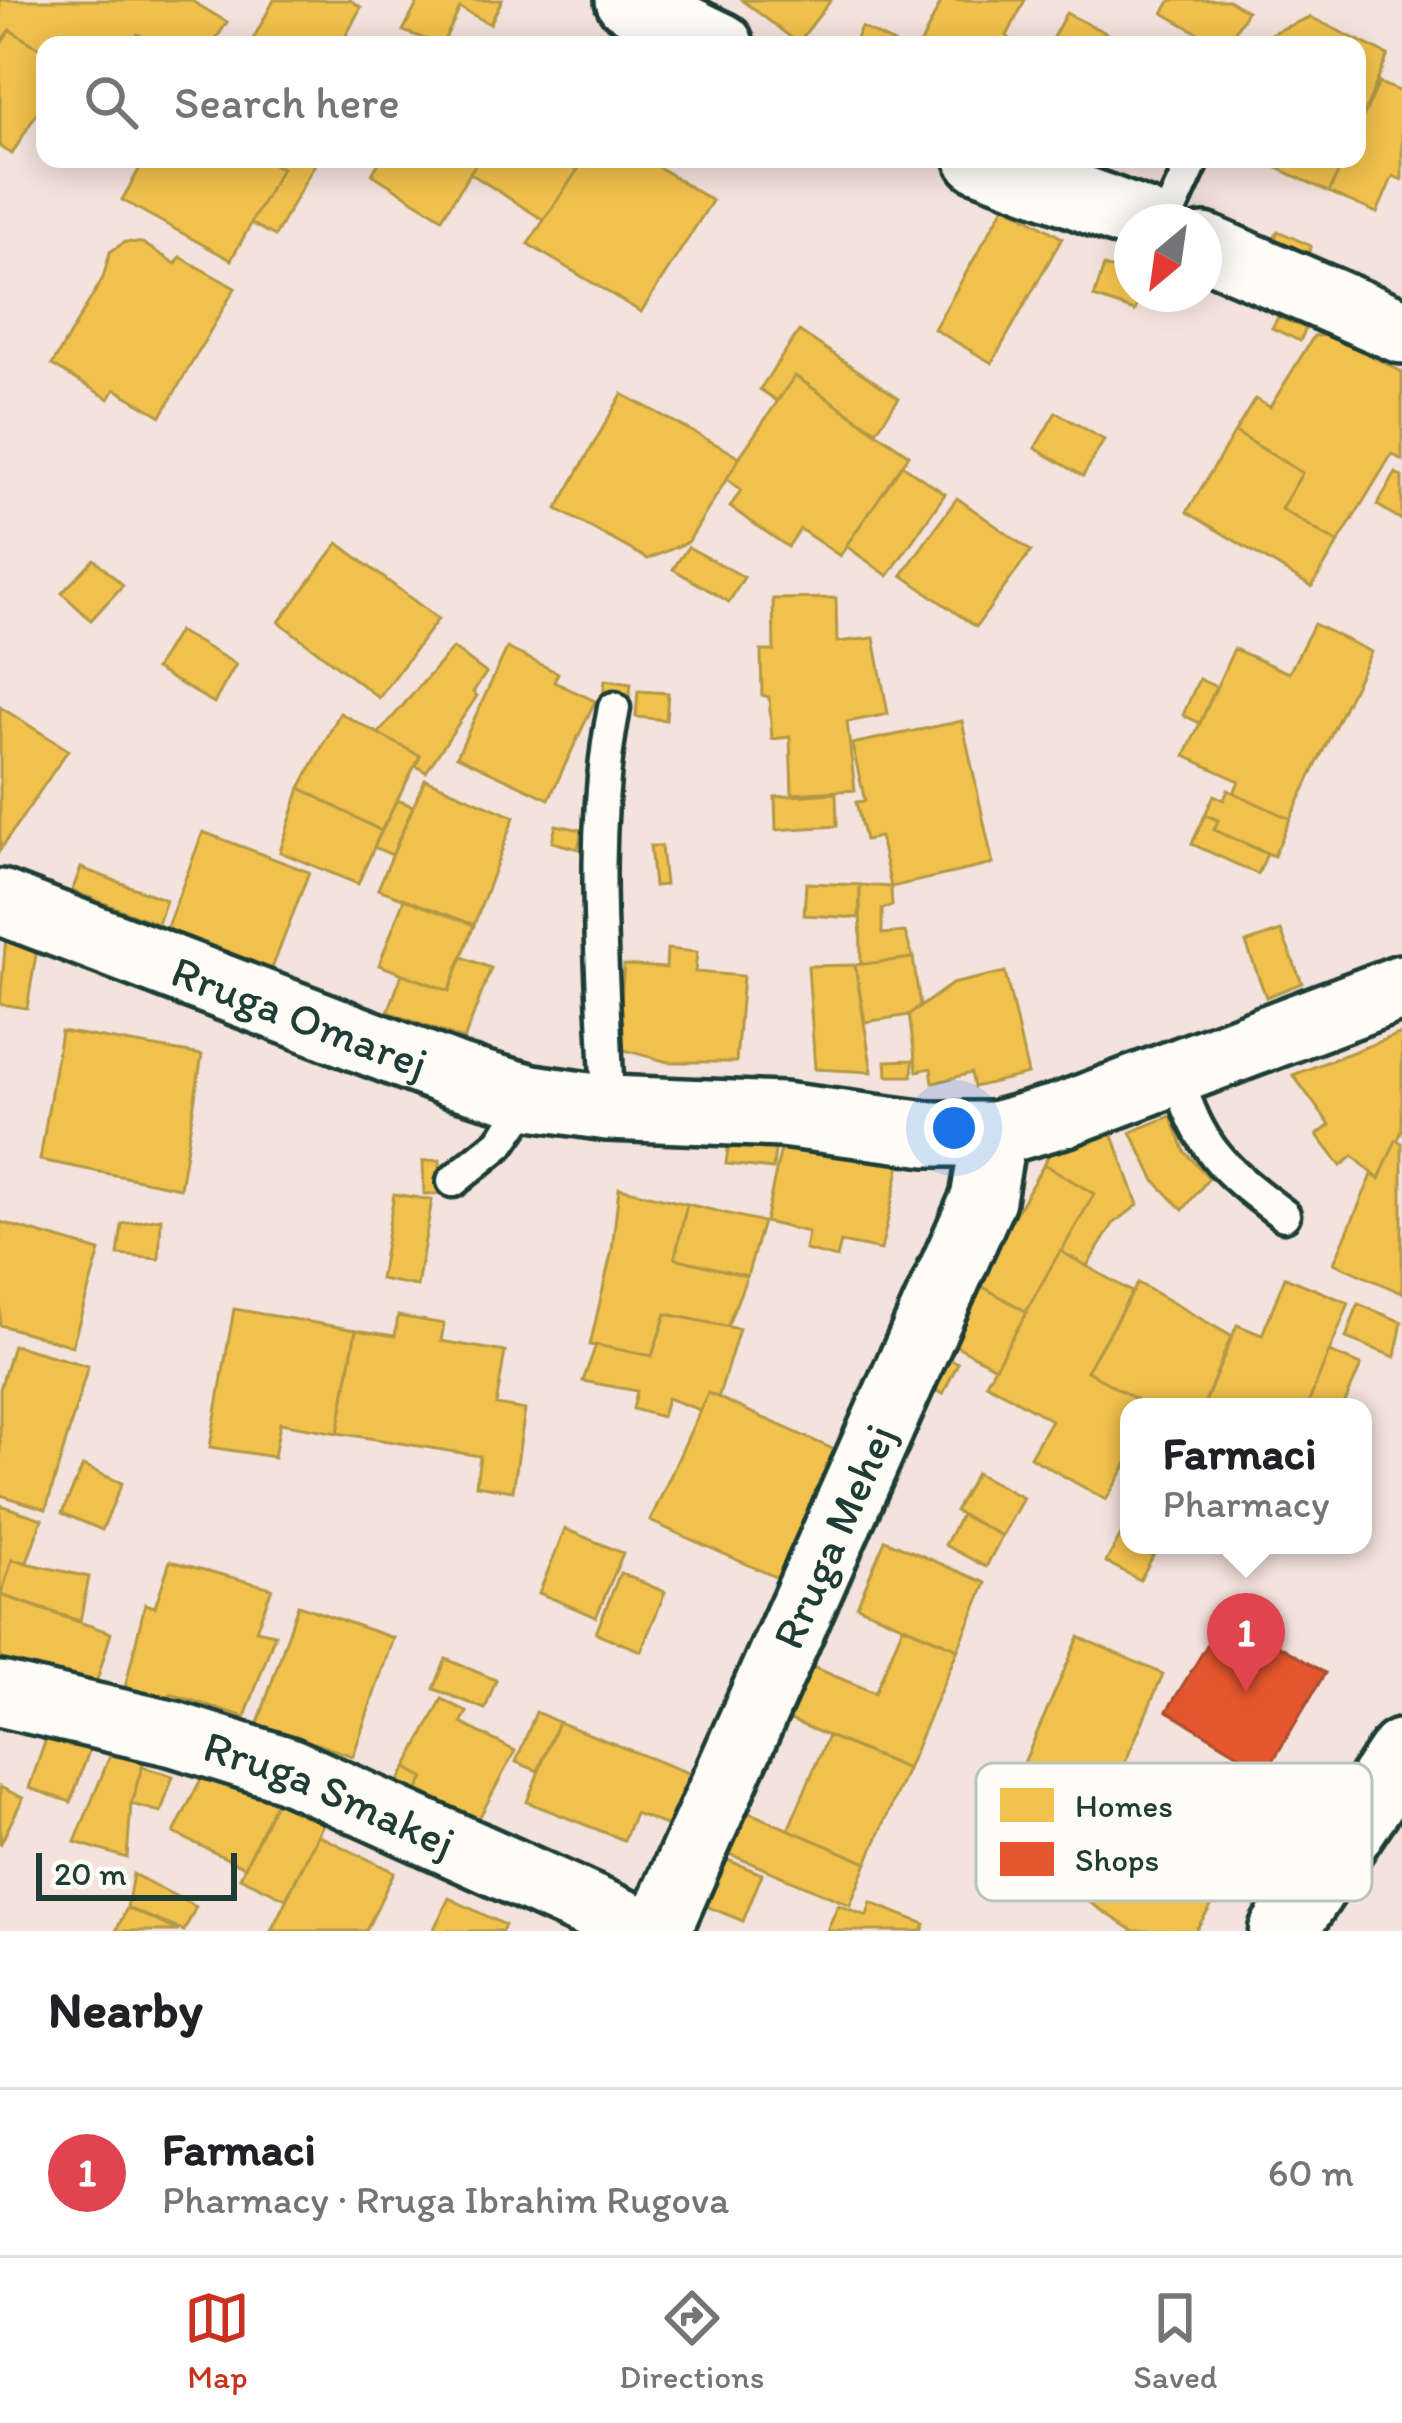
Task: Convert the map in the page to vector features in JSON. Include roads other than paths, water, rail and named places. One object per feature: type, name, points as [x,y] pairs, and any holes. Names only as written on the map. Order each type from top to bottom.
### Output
[{"type":"main road","points":[[1372,1798],[1402,1753]]},
{"type":"main road","points":[[1282,1931],[1302,1901]]},
{"type":"street","points":[[628,0],[702,36]]},
{"type":"street","points":[[1001,168],[1114,210]]},
{"type":"street","points":[[1222,254],[1402,331]]},
{"type":"street","name":"Rruga Omarej","points":[[0,902],[456,1076],[532,1097],[608,1108],[782,1115],[927,1134],[994,1134],[1176,1073],[1402,987]]},
{"type":"street","name":"Rruga Mehej","points":[[658,1931],[982,1199],[994,1134]]},
{"type":"street","name":"Rruga Smakej","points":[[0,1694],[174,1734],[286,1769],[644,1931]]},
{"type":"lane","points":[[1173,204],[1189,168]]},
{"type":"lane","points":[[608,1108],[598,898],[601,777],[614,708]]},
{"type":"lane","points":[[1176,1073],[1194,1127],[1214,1158],[1284,1215]]},
{"type":"lane","points":[[453,1181],[500,1143],[532,1097]]},
{"type":"place","name":"Farmaci","points":[[1246,1692]]}]
